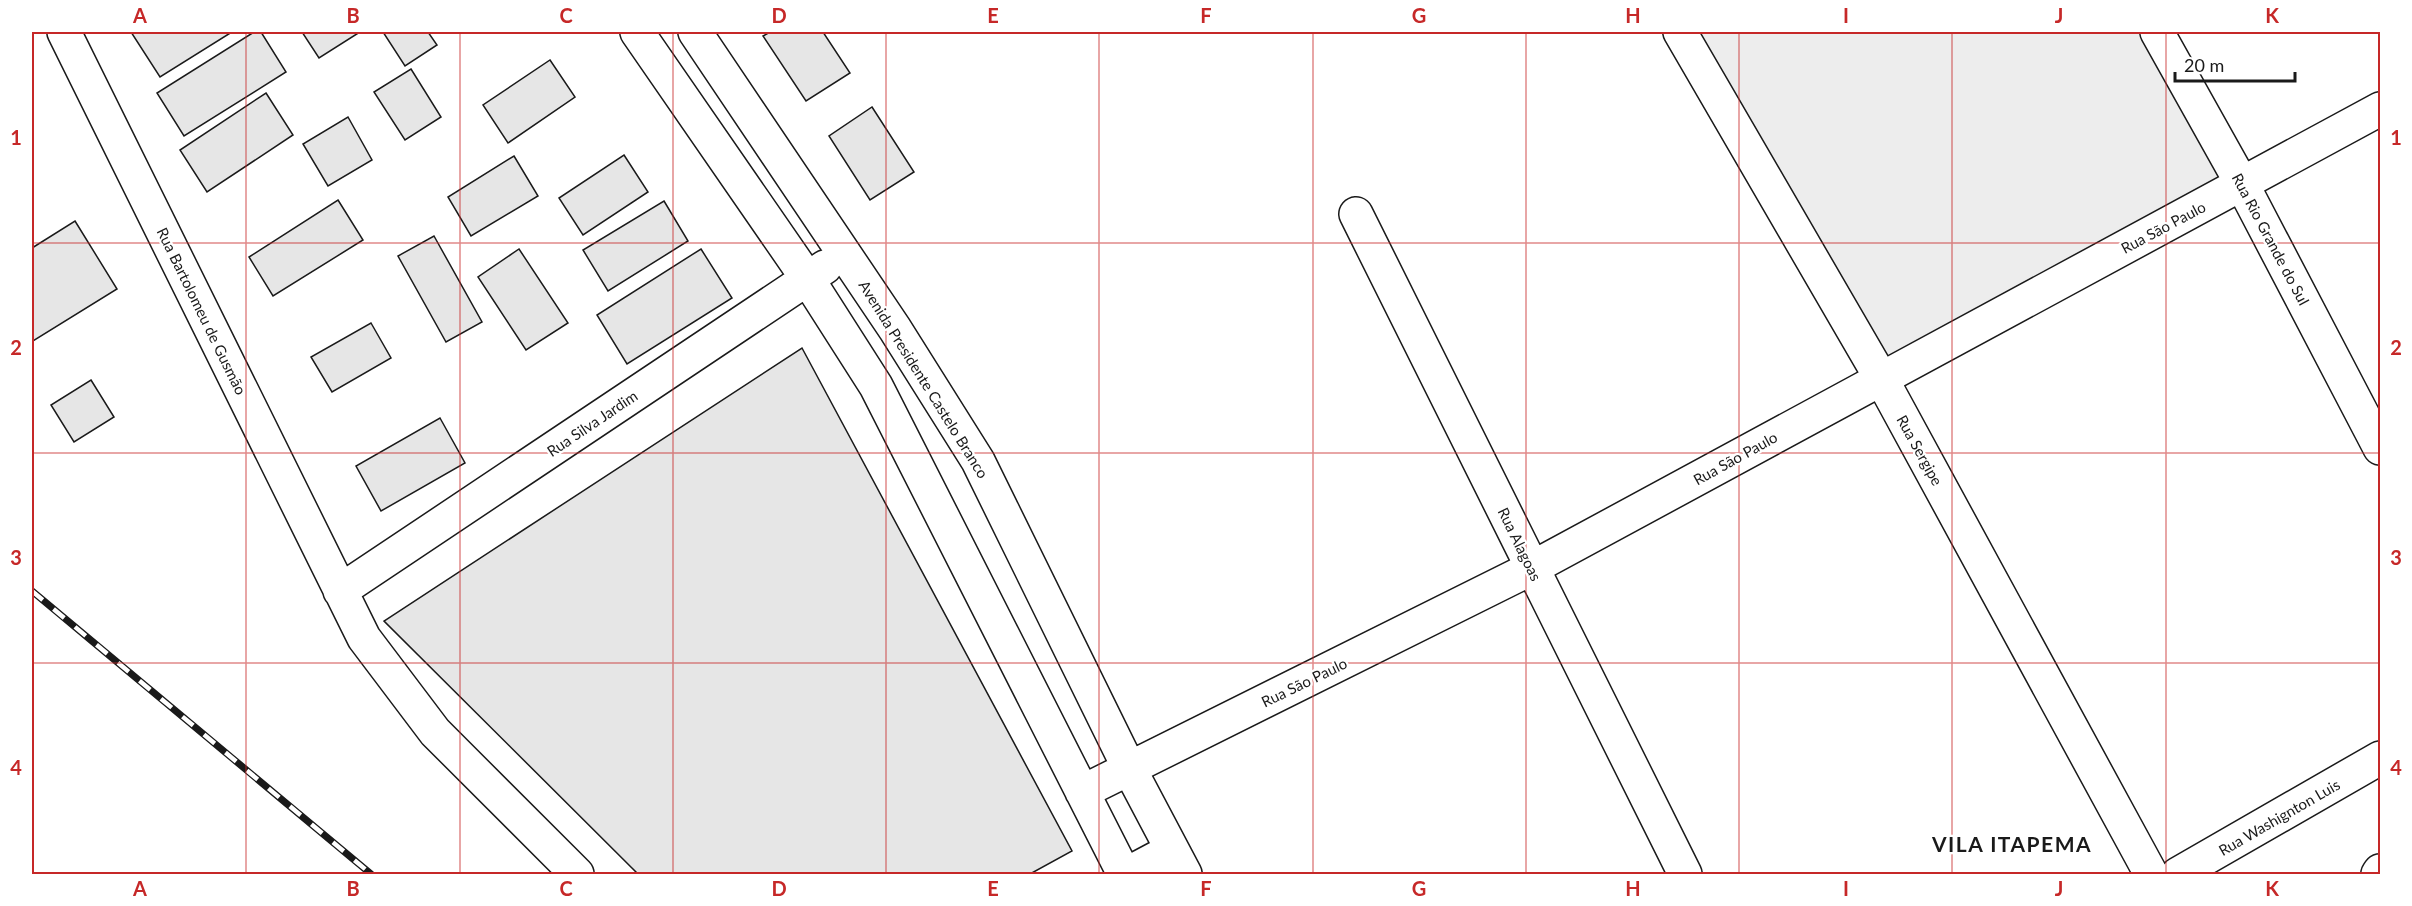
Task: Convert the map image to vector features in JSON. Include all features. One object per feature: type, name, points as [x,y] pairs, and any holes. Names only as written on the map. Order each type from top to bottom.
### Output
[{"type":"street","name":"Rua Bartolomeu de Gusmão","points":[[64,32],[363,638],[435,732],[577,874]]},
{"type":"street","points":[[637,32],[807,278],[876,386],[1125,874],[1179,862]]},
{"type":"street","name":"Avenida Presidente Castelo Branco","points":[[695,32],[978,461],[1129,768],[1179,862]]},
{"type":"street","name":"Rua Sergipe","points":[[1680,32],[1881,378],[2151,874]]},
{"type":"street","name":"Rua Rio Grande do Sul","points":[[2157,32],[2242,184],[2380,448]]},
{"type":"street","name":"Rua São Paulo","points":[[1082,792],[1532,568],[2380,109]]},
{"type":"street","name":"Rua Alagoas","points":[[1356,214],[1685,874]]},
{"type":"street","name":"Rua Silva Jardim","points":[[340,591],[843,254]]},
{"type":"street","name":"Rua Washignton Luis","points":[[2178,874],[2380,758]]},
{"type":"shaded area","points":[[1680,32],[2157,32],[2242,184],[1882,378]]},
{"type":"building","points":[[131,32],[232,32],[160,77]]},
{"type":"building","points":[[254,32],[261,32],[286,72],[184,136],[157,93]]},
{"type":"building","points":[[302,32],[360,32],[319,58]]},
{"type":"building","points":[[383,32],[428,32],[437,45],[405,66]]},
{"type":"building","points":[[770,32],[823,32],[850,73],[806,101],[763,36]]},
{"type":"building","points":[[550,60],[575,97],[508,143],[483,105]]},
{"type":"building","points":[[411,69],[441,117],[405,140],[374,92]]},
{"type":"building","points":[[266,93],[293,135],[207,192],[180,150]]},
{"type":"building","points":[[872,107],[914,172],[870,200],[829,136]]},
{"type":"building","points":[[348,117],[372,160],[328,186],[303,144]]},
{"type":"building","points":[[624,155],[648,192],[583,235],[559,198]]},
{"type":"building","points":[[514,156],[538,196],[471,236],[448,197]]},
{"type":"building","points":[[338,200],[363,240],[273,296],[249,257]]},
{"type":"building","points":[[664,201],[688,241],[608,291],[583,250]]},
{"type":"building","points":[[75,221],[117,289],[33,341],[32,248]]},
{"type":"building","points":[[434,236],[482,322],[446,342],[398,256]]},
{"type":"building","points":[[519,249],[568,323],[526,350],[478,277]]},
{"type":"building","points":[[701,249],[732,298],[627,364],[597,315]]},
{"type":"building","points":[[371,323],[391,358],[332,392],[311,357]]},
{"type":"building","points":[[802,348],[1072,851],[1030,874],[638,874],[384,621]]},
{"type":"building","points":[[91,380],[114,417],[74,442],[51,405]]},
{"type":"building","points":[[440,418],[465,463],[381,511],[356,466]]},
{"type":"railway","points":[[32,591],[371,874]]},
{"type":"district","name":"VILA ITAPEMA","points":[[2012,843]]}]
